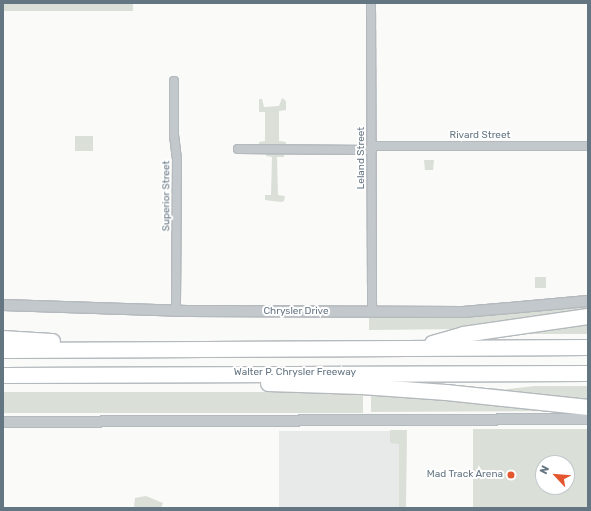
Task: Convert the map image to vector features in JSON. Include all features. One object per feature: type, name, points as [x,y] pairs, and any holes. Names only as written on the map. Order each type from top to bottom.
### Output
[{"type":"highway","points":[[414,348],[463,334],[588,316]]},
{"type":"highway","points":[[3,338],[47,340],[97,350]]},
{"type":"highway","points":[[3,350],[588,347]]},
{"type":"highway","name":"Walter P. Chrysler Freeway","points":[[3,375],[588,373]]},
{"type":"highway","points":[[216,374],[252,383],[361,386],[439,391],[588,406]]},
{"type":"street","name":"Leland Street","points":[[371,3],[372,312]]},
{"type":"street","name":"Superior Street","points":[[174,81],[174,135],[177,159],[176,311]]},
{"type":"street","name":"Rivard Street","points":[[238,149],[588,146]]},
{"type":"street","name":"Chrysler Drive","points":[[3,305],[176,311],[463,312],[588,301]]},
{"type":"street","points":[[3,422],[588,419]]},
{"type":"shaded area","points":[[3,3],[133,3],[133,11],[3,11]]},
{"type":"shaded area","points":[[282,98],[286,101],[286,110],[279,111],[279,141],[286,142],[286,145],[259,145],[259,142],[265,141],[265,112],[259,112],[259,99],[262,99],[264,107],[279,106]]},
{"type":"shaded area","points":[[75,136],[93,136],[93,151],[75,151]]},
{"type":"shaded area","points":[[266,153],[284,153],[284,157],[277,157],[278,195],[285,196],[284,201],[265,200],[265,195],[271,195],[272,157],[266,156]]},
{"type":"shaded area","points":[[424,160],[434,160],[433,170],[425,170]]},
{"type":"shaded area","points":[[535,277],[546,277],[546,288],[535,288]]},
{"type":"shaded area","points":[[588,307],[588,310],[462,329],[369,330],[369,318],[454,318]]},
{"type":"shaded area","points":[[588,319],[588,334],[513,334]]},
{"type":"shaded area","points":[[535,386],[588,386],[588,402],[489,392],[488,389],[497,388],[499,390]]},
{"type":"shaded area","points":[[371,390],[574,411],[371,412]]},
{"type":"shaded area","points":[[3,392],[363,392],[363,413],[3,413]]},
{"type":"shaded area","points":[[473,429],[588,429],[588,508],[473,508]]},
{"type":"shaded area","points":[[390,430],[407,430],[406,508],[399,508],[399,444],[390,443]]},
{"type":"shaded area","points":[[279,431],[405,431],[405,508],[279,508]]},
{"type":"shaded area","points":[[146,496],[163,503],[161,508],[134,508],[135,498]]},
{"type":"place","name":"Mad Track Arena","points":[[511,475]]}]
